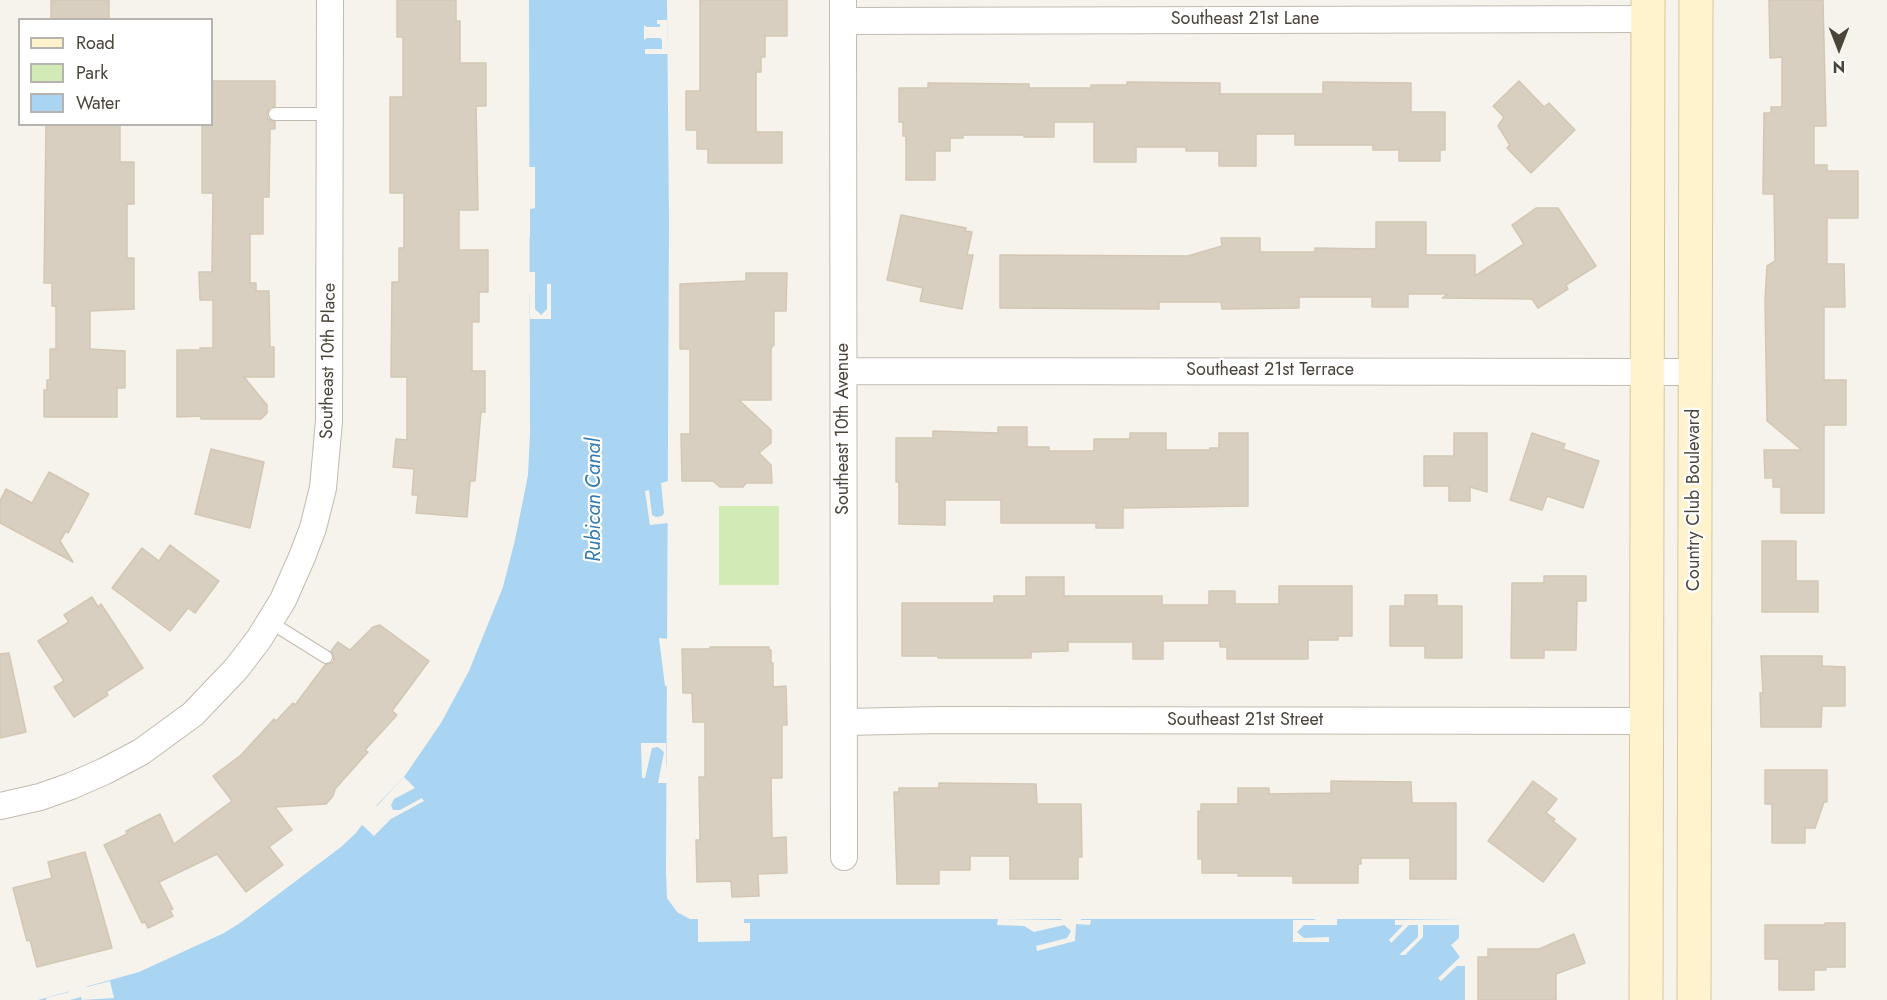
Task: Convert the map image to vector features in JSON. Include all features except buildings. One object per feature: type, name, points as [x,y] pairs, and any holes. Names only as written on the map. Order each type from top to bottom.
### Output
[{"type":"main road","name":"Country Club Boulevard","points":[[1694,1000],[1696,0]]},
{"type":"main road","points":[[1646,1000],[1648,10]]},
{"type":"street","name":"Southeast 10th Place","points":[[0,806],[40,797],[105,771],[168,734],[193,714],[260,639],[283,600],[313,528],[327,465],[330,362],[330,0]]},
{"type":"street","name":"Southeast 21st Lane","points":[[843,11],[1648,10]]},
{"type":"street","name":"Southeast 10th Avenue","points":[[843,11],[844,857]]},
{"type":"street","name":"Southeast 21st Terrace","points":[[844,371],[1695,372]]},
{"type":"street","name":"Southeast 21st Street","points":[[844,722],[940,720],[1646,721]]},
{"type":"lane","points":[[275,114],[330,114]]},
{"type":"lane","points":[[270,622],[327,657]]},
{"type":"green space","points":[[719,506],[779,506],[779,585],[719,585]]},
{"type":"water","name":"Rubican Canal","points":[[529,0],[667,0],[669,220],[666,872],[667,898],[677,912],[690,919],[1465,919],[1465,1000],[38,1000],[139,972],[224,933],[341,847],[404,777],[441,723],[469,671],[503,587],[528,475],[530,434]]},
{"type":"pier","points":[[657,20],[667,20],[668,54],[645,54],[645,49],[662,49],[660,38],[644,40],[644,25],[660,27]]},
{"type":"pier","points":[[527,167],[535,167],[535,208],[530,209],[530,237],[527,237]]},
{"type":"pier","points":[[527,272],[535,272],[535,309],[541,315],[547,309],[547,284],[551,284],[551,319],[530,319]]},
{"type":"pier","points":[[668,481],[668,523],[650,525],[645,491],[649,490],[652,515],[662,516],[664,513],[661,483]]},
{"type":"pier","points":[[659,638],[669,639],[670,709],[667,709],[667,686],[665,686]]},
{"type":"pier","points":[[641,743],[666,743],[666,767],[669,767],[670,783],[658,783],[664,752],[658,747],[652,748],[645,778],[642,778]]},
{"type":"pier","points":[[404,777],[415,788],[394,799],[391,805],[393,810],[400,810],[422,798],[424,801],[391,819],[374,836],[360,823],[374,804],[377,806]]},
{"type":"pier","points":[[698,916],[744,919],[744,923],[750,923],[750,941],[698,942]]},
{"type":"pier","points":[[1062,917],[1081,917],[1081,920],[1091,920],[1090,925],[1076,924],[1075,941],[1037,951],[1036,946],[1067,938],[1071,931],[1064,925],[1034,932],[1024,926],[997,925],[998,919],[1061,920]]},
{"type":"pier","points":[[1315,917],[1337,917],[1337,925],[1304,925],[1297,932],[1304,938],[1329,937],[1329,942],[1293,942],[1293,920],[1315,920]]},
{"type":"pier","points":[[1465,919],[1465,966],[1457,966],[1441,981],[1438,978],[1460,957],[1451,945],[1459,938],[1459,925],[1423,925],[1423,937],[1405,955],[1399,955],[1418,937],[1418,925],[1409,925],[1391,943],[1389,940],[1403,925],[1395,925],[1395,920]]},
{"type":"pier","points":[[110,981],[114,998],[82,1000],[81,997],[70,1000],[46,1000],[46,998],[69,992],[69,989]]}]
